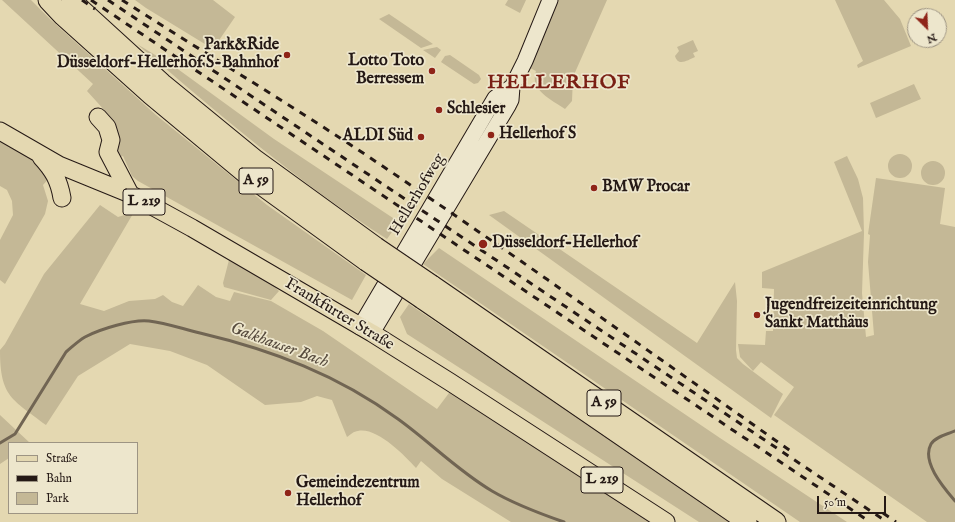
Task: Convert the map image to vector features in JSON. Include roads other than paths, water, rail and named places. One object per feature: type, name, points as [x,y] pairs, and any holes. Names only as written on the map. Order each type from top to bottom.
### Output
[{"type":"highway","name":"A 59","points":[[48,0],[63,16],[156,89],[256,160],[371,254],[776,522]]},
{"type":"highway","name":"A 59","points":[[71,0],[156,89]]},
{"type":"highway","name":"A 59","points":[[427,292],[747,522]]},
{"type":"main road","points":[[94,178],[108,152],[110,140],[108,127],[98,117]]},
{"type":"main road","name":"Frankfurter Straße","points":[[0,131],[59,165],[130,194],[225,247],[366,330],[450,382],[666,522]]},
{"type":"main road","points":[[108,152],[130,194]]},
{"type":"main road","points":[[37,153],[51,168],[60,184],[62,198]]},
{"type":"street","name":"Hellerhofweg","points":[[366,330],[495,98],[512,87],[525,61],[550,0]]},
{"type":"waterway","name":"Galkhauser Bach","points":[[0,443],[15,434],[66,352],[75,344],[91,334],[108,328],[126,323],[149,321],[253,347],[304,366],[328,377],[375,403],[410,428],[467,475],[500,496],[564,522]]},
{"type":"waterway","points":[[955,431],[935,439],[931,444],[929,451],[931,467],[940,482],[955,501]]},
{"type":"railway","points":[[82,0],[95,9]]},
{"type":"railway","points":[[91,0],[870,522]]},
{"type":"railway","points":[[108,0],[887,522]]},
{"type":"railway","points":[[122,0],[366,155],[528,266],[795,454]]},
{"type":"railway","points":[[883,513],[896,522]]},
{"type":"place","name":"Park&Ride Düsseldorf-Hellerhof S-Bahnhof","points":[[287,55]]},
{"type":"place","name":"Lotto Toto Berressem","points":[[432,71]]},
{"type":"place","name":"Schlesier","points":[[439,110]]},
{"type":"place","name":"Hellerhof S","points":[[491,135]]},
{"type":"place","name":"ALDI Süd","points":[[421,137]]},
{"type":"place","name":"BMW Procar","points":[[594,188]]},
{"type":"place","name":"Düsseldorf-Hellerhof","points":[[483,244]]},
{"type":"place","name":"Jugendfreizeiteinrichtung Sankt Matthäus","points":[[757,315]]},
{"type":"place","name":"Gemeindezentrum Hellerhof","points":[[288,493]]},
{"type":"district","name":"HELLERHOF","points":[[559,84]]}]
